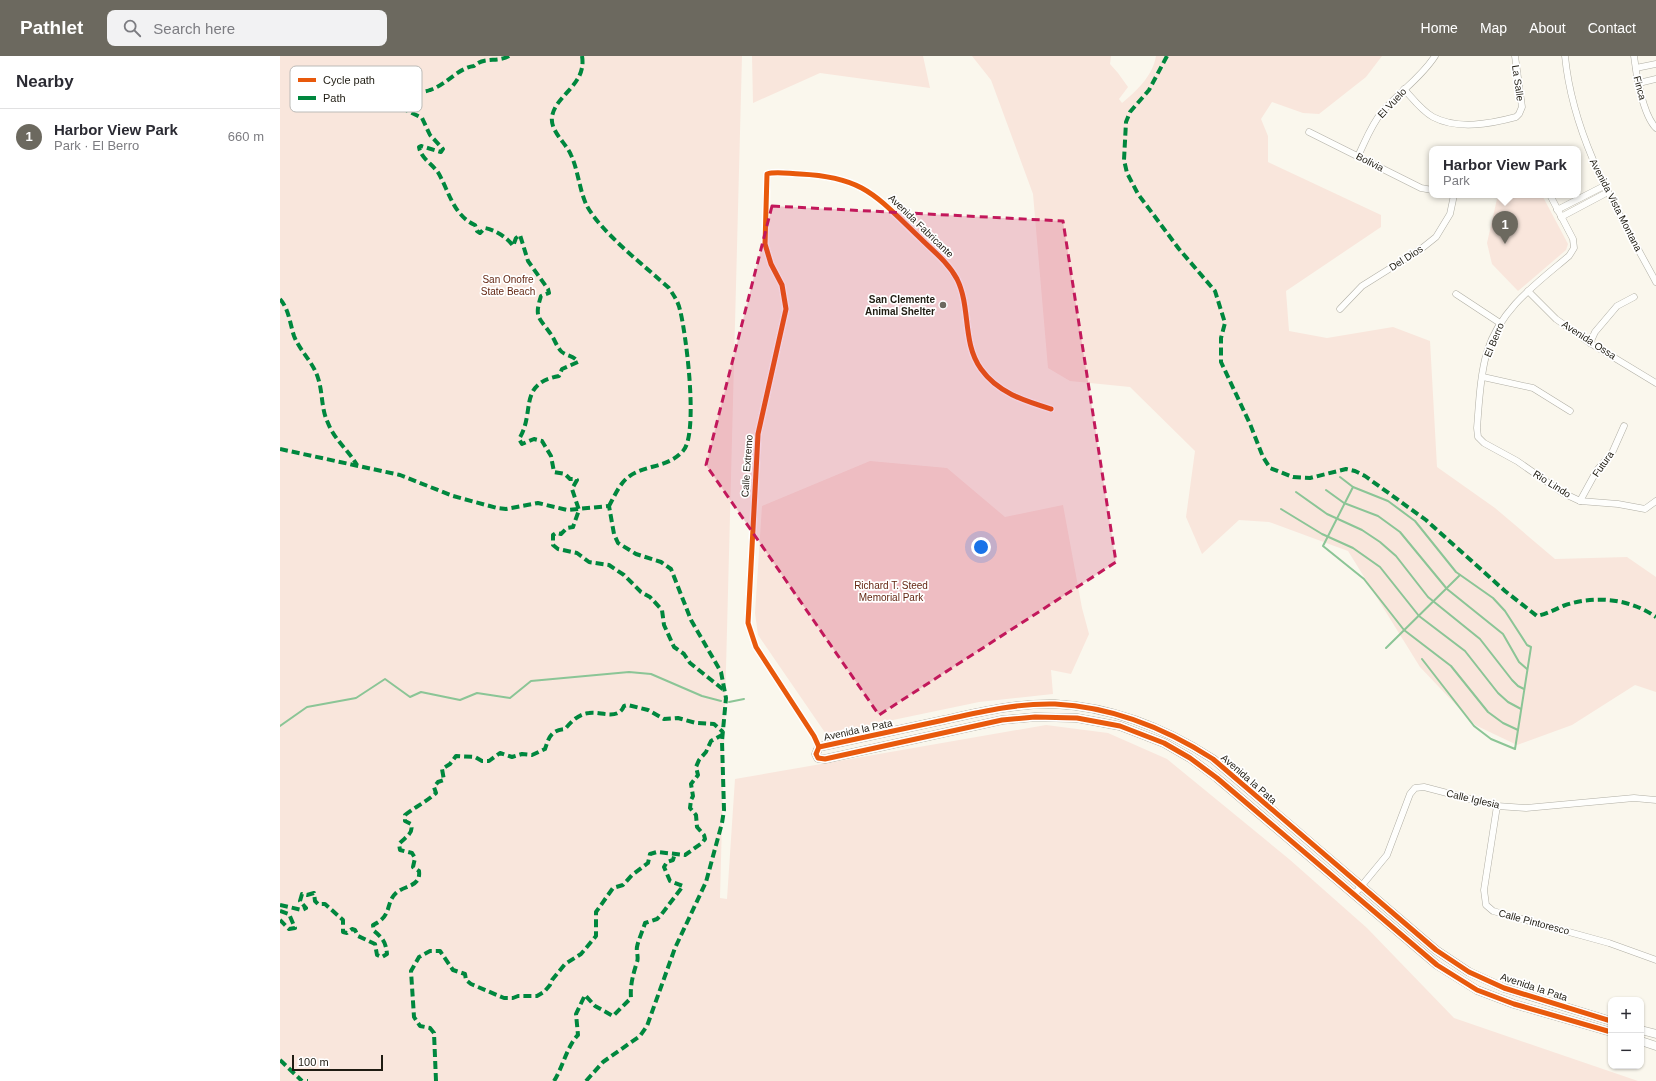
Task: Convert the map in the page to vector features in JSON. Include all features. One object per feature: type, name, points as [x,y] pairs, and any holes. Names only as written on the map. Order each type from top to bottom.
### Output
[{"type":"main road","name":"Avenida la Pata","points":[[1608,1019],[1504,988],[1469,972],[1436,950],[1362,886],[1303,838],[1213,759],[1188,743],[1157,727],[1118,714],[1054,704],[999,708],[819,747],[816,754],[821,759],[825,759],[1002,720],[1035,717],[1077,718],[1120,726],[1164,743],[1190,758],[1217,778],[1437,965],[1477,990],[1514,1004],[1608,1031]]},
{"type":"main road","points":[[1644,1031],[1656,1034]]},
{"type":"main road","points":[[1644,1042],[1656,1046]]},
{"type":"street","name":"El Vuelo","points":[[1358,156],[1381,113],[1426,71],[1435,56]]},
{"type":"street","name":"La Salle","points":[[1404,90],[1424,111],[1433,117],[1461,125],[1510,119],[1516,117],[1521,111],[1515,56]]},
{"type":"street","name":"Avenida Vista Montana","points":[[1565,56],[1567,74],[1582,133],[1604,186],[1656,282]]},
{"type":"street","name":"Finca","points":[[1634,56],[1639,83],[1647,112],[1656,128]]},
{"type":"street","name":"Finca","points":[[1636,68],[1656,64]]},
{"type":"street","points":[[1639,83],[1656,79]]},
{"type":"street","name":"Bolivia","points":[[1309,132],[1421,188],[1429,189]]},
{"type":"street","name":"Avenida Fabricante","points":[[767,174],[825,175],[847,180],[878,198],[947,264],[957,279],[966,305],[972,350],[980,368],[999,387],[1022,401],[1051,409]]},
{"type":"street","name":"Calle Extremo","points":[[767,174],[765,244],[771,264],[782,285],[786,309],[758,434],[748,623],[756,647],[814,736],[819,747]]},
{"type":"street","points":[[1581,198],[1604,186]]},
{"type":"street","points":[[1551,198],[1561,217],[1608,192]]},
{"type":"street","name":"Del Dios","points":[[1340,309],[1362,286],[1421,249],[1436,237],[1450,214],[1453,198]]},
{"type":"street","points":[[1557,210],[1580,198]]},
{"type":"street","name":"El Berro","points":[[1478,437],[1476,428],[1486,352],[1500,323],[1514,304],[1569,256],[1574,248],[1573,239],[1561,217]]},
{"type":"street","name":"Avenida Ossa","points":[[1528,291],[1556,319],[1590,343],[1656,383]]},
{"type":"street","points":[[1456,294],[1500,323]]},
{"type":"street","points":[[1590,343],[1596,332],[1617,306],[1634,297]]},
{"type":"street","points":[[1483,377],[1533,388],[1570,411]]},
{"type":"street","name":"Futura","points":[[1580,501],[1597,470],[1612,453],[1624,426]]},
{"type":"street","name":"Rio Lindo","points":[[1478,437],[1580,501],[1618,504],[1645,509],[1656,501]]},
{"type":"street","name":"Calle Iglesia","points":[[1354,895],[1380,865],[1390,849],[1410,794],[1415,788],[1424,787],[1498,806],[1545,808],[1634,798],[1656,800]]},
{"type":"street","name":"Calle Pintoresco","points":[[1498,806],[1484,890],[1484,900],[1488,907],[1510,916],[1624,948],[1656,960]]},
{"type":"highlighted area","points":[[772,206],[1063,221],[1116,562],[879,715],[706,465]]},
{"type":"green space","name":"San Onofre State Beach","points":[[280,56],[742,56],[720,898],[727,899],[735,779],[1046,725],[1108,733],[1167,759],[1289,859],[1367,928],[1454,1018],[1638,1081],[280,1081]]},
{"type":"green space","points":[[752,56],[923,56],[930,88],[820,73],[753,103]]},
{"type":"green space","points":[[972,56],[1111,56],[1110,64],[1128,87],[1119,99],[1122,103],[1144,82],[1152,70],[1156,56],[1382,56],[1366,77],[1319,114],[1303,113],[1272,102],[1261,119],[1268,136],[1268,162],[1381,215],[1381,227],[1286,291],[1289,331],[1327,338],[1393,327],[1430,341],[1437,467],[1495,508],[1555,559],[1627,557],[1656,577],[1656,692],[1635,685],[1572,725],[1517,745],[1475,725],[1420,667],[1348,551],[1269,522],[1239,520],[1202,554],[1186,517],[1195,451],[1130,387],[1070,381],[1048,368],[1033,194],[991,80]]},
{"type":"green space","points":[[1544,198],[1568,244],[1566,250],[1518,291],[1492,264],[1487,243],[1497,199]]},
{"type":"green space","name":"Richard T. Steed Memorial Park","points":[[870,461],[947,468],[1005,517],[1063,505],[1082,608],[1089,634],[1071,674],[1051,670],[1053,694],[979,702],[826,734],[758,635],[755,613],[762,506]]},
{"type":"waterway","points":[[1340,477],[1353,487],[1323,546],[1364,579],[1404,630],[1451,666],[1488,712],[1503,723],[1518,730]]},
{"type":"waterway","points":[[1353,487],[1388,501],[1415,521],[1456,572],[1493,598],[1505,611],[1527,645],[1531,647],[1515,749],[1491,739],[1474,726],[1422,659]]},
{"type":"waterway","points":[[1326,490],[1344,503],[1378,516],[1400,532],[1447,589],[1503,634],[1519,662],[1527,669]]},
{"type":"waterway","points":[[1296,492],[1327,514],[1362,530],[1380,542],[1396,556],[1428,597],[1480,639],[1512,680],[1524,689]]},
{"type":"waterway","points":[[1281,509],[1322,534],[1353,548],[1380,567],[1419,616],[1465,651],[1498,693],[1508,702],[1521,709]]},
{"type":"waterway","points":[[1386,648],[1460,575]]},
{"type":"waterway","points":[[280,726],[307,707],[356,698],[385,679],[410,697],[421,692],[460,700],[477,693],[510,698],[531,681],[629,672],[651,674],[702,696],[721,701]]},
{"type":"waterway","points":[[729,702],[744,699]]},
{"type":"marked path","points":[[422,92],[436,88],[457,73],[482,61],[500,59],[509,56]]},
{"type":"marked path","points":[[582,56],[580,75],[554,109],[552,117],[553,127],[569,150],[586,204],[592,214],[612,237],[669,288],[676,299],[683,322],[690,383],[690,425],[688,441],[683,451],[670,461],[641,470],[627,478],[619,488],[609,506]]},
{"type":"marked path","points":[[1167,56],[1149,90],[1130,112],[1126,122],[1124,160],[1127,173],[1138,194],[1179,249],[1215,291],[1225,323],[1221,338],[1221,362],[1250,424],[1263,457],[1270,468],[1293,477],[1310,478],[1346,469],[1355,471],[1365,476],[1426,520],[1505,591],[1537,616],[1563,606],[1586,600],[1611,600],[1634,606],[1656,617]]},
{"type":"marked path","points":[[410,112],[422,118],[430,135],[443,149],[441,152],[421,146],[419,147],[422,155],[439,174],[453,203],[462,216],[475,225],[477,231],[480,233],[485,228],[493,230],[504,237],[513,246],[516,238],[520,235],[528,261],[548,289],[549,293],[541,296],[538,309],[540,320],[560,350],[578,362],[562,369],[559,376],[546,380],[537,385],[532,392],[527,419],[519,439],[522,444],[534,439],[542,441],[551,456],[554,472],[565,474],[570,479],[577,480],[572,489],[579,510],[573,527],[567,528],[561,534],[556,533],[553,535],[553,545],[558,549],[577,553],[589,562],[609,565],[624,575],[641,592],[650,597],[662,610],[664,625],[674,647],[684,654],[690,663],[725,691]]},
{"type":"marked path","points":[[280,299],[287,312],[294,336],[316,372],[320,384],[324,412],[331,429],[357,465]]},
{"type":"marked path","points":[[280,449],[400,475],[453,496],[497,508],[506,509],[538,503],[567,510],[609,506]]},
{"type":"marked path","points":[[586,1081],[603,1062],[640,1036],[647,1026],[675,948],[706,882],[722,823],[724,810],[722,741],[726,698],[721,672],[691,620],[671,569],[661,562],[636,554],[618,543],[614,534],[609,506]]},
{"type":"marked path","points":[[280,905],[302,910],[306,908],[300,901],[302,894],[307,895],[314,893],[315,901],[318,904],[325,904],[343,920],[343,932],[347,933],[352,929],[355,930],[358,936],[375,944],[377,955],[382,957],[387,954],[386,947],[382,938],[374,931],[373,925],[386,914],[396,893],[415,883],[419,876],[419,871],[413,867],[415,858],[412,853],[400,850],[399,844],[410,833],[412,827],[411,824],[405,821],[405,815],[436,793],[434,787],[438,782],[444,780],[442,769],[450,764],[456,756],[475,757],[482,761],[489,761],[500,753],[512,757],[522,754],[532,755],[545,749],[551,735],[557,731],[565,729],[572,721],[581,715],[593,713],[618,713],[624,706],[628,705],[648,710],[664,719],[678,718],[696,723],[714,724],[723,732]]},
{"type":"marked path","points":[[436,1081],[434,1033],[430,1028],[420,1026],[414,1017],[411,971],[419,957],[430,951],[440,951],[453,970],[465,974],[466,980],[471,984],[504,998],[537,996],[544,992],[565,964],[581,954],[596,936],[596,912],[613,888],[623,885],[632,875],[648,863],[650,854],[657,852],[685,855],[702,843],[705,839],[704,835],[697,827],[696,815],[690,808],[693,796],[691,784],[698,775],[696,767],[699,760],[706,752],[711,741],[722,735]]},
{"type":"marked path","points":[[554,1081],[571,1045],[578,1035],[576,1014],[585,995],[595,1006],[613,1016],[631,998],[632,980],[638,960],[637,947],[645,923],[657,919],[683,886],[670,881],[664,867],[667,862],[673,860],[675,853]]},
{"type":"marked path","points":[[280,911],[289,914],[295,928],[289,929],[280,920]]},
{"type":"marked path","points":[[280,1060],[302,1081]]},
{"type":"cycle path","points":[[819,747],[814,736],[756,647],[748,623],[758,434],[786,309],[782,285],[771,264],[765,244],[767,174],[800,174],[839,179],[854,184],[879,199],[940,256],[957,279],[964,301],[971,348],[981,369],[995,384],[1004,390],[1031,403],[1051,409]]},
{"type":"cycle path","points":[[1608,1020],[1504,988],[1469,972],[1436,950],[1213,759],[1176,738],[1138,721],[1076,706],[1055,704],[1027,705],[985,711],[819,747],[816,754],[818,758],[825,759],[1002,720],[1035,717],[1077,718],[1120,726],[1164,743],[1190,758],[1217,778],[1437,965],[1477,990],[1514,1004],[1608,1031]]},
{"type":"place","name":"Harbor View Park","points":[[1505,244]]},
{"type":"place","name":"San Clemente Animal Shelter","points":[[943,305]]}]
